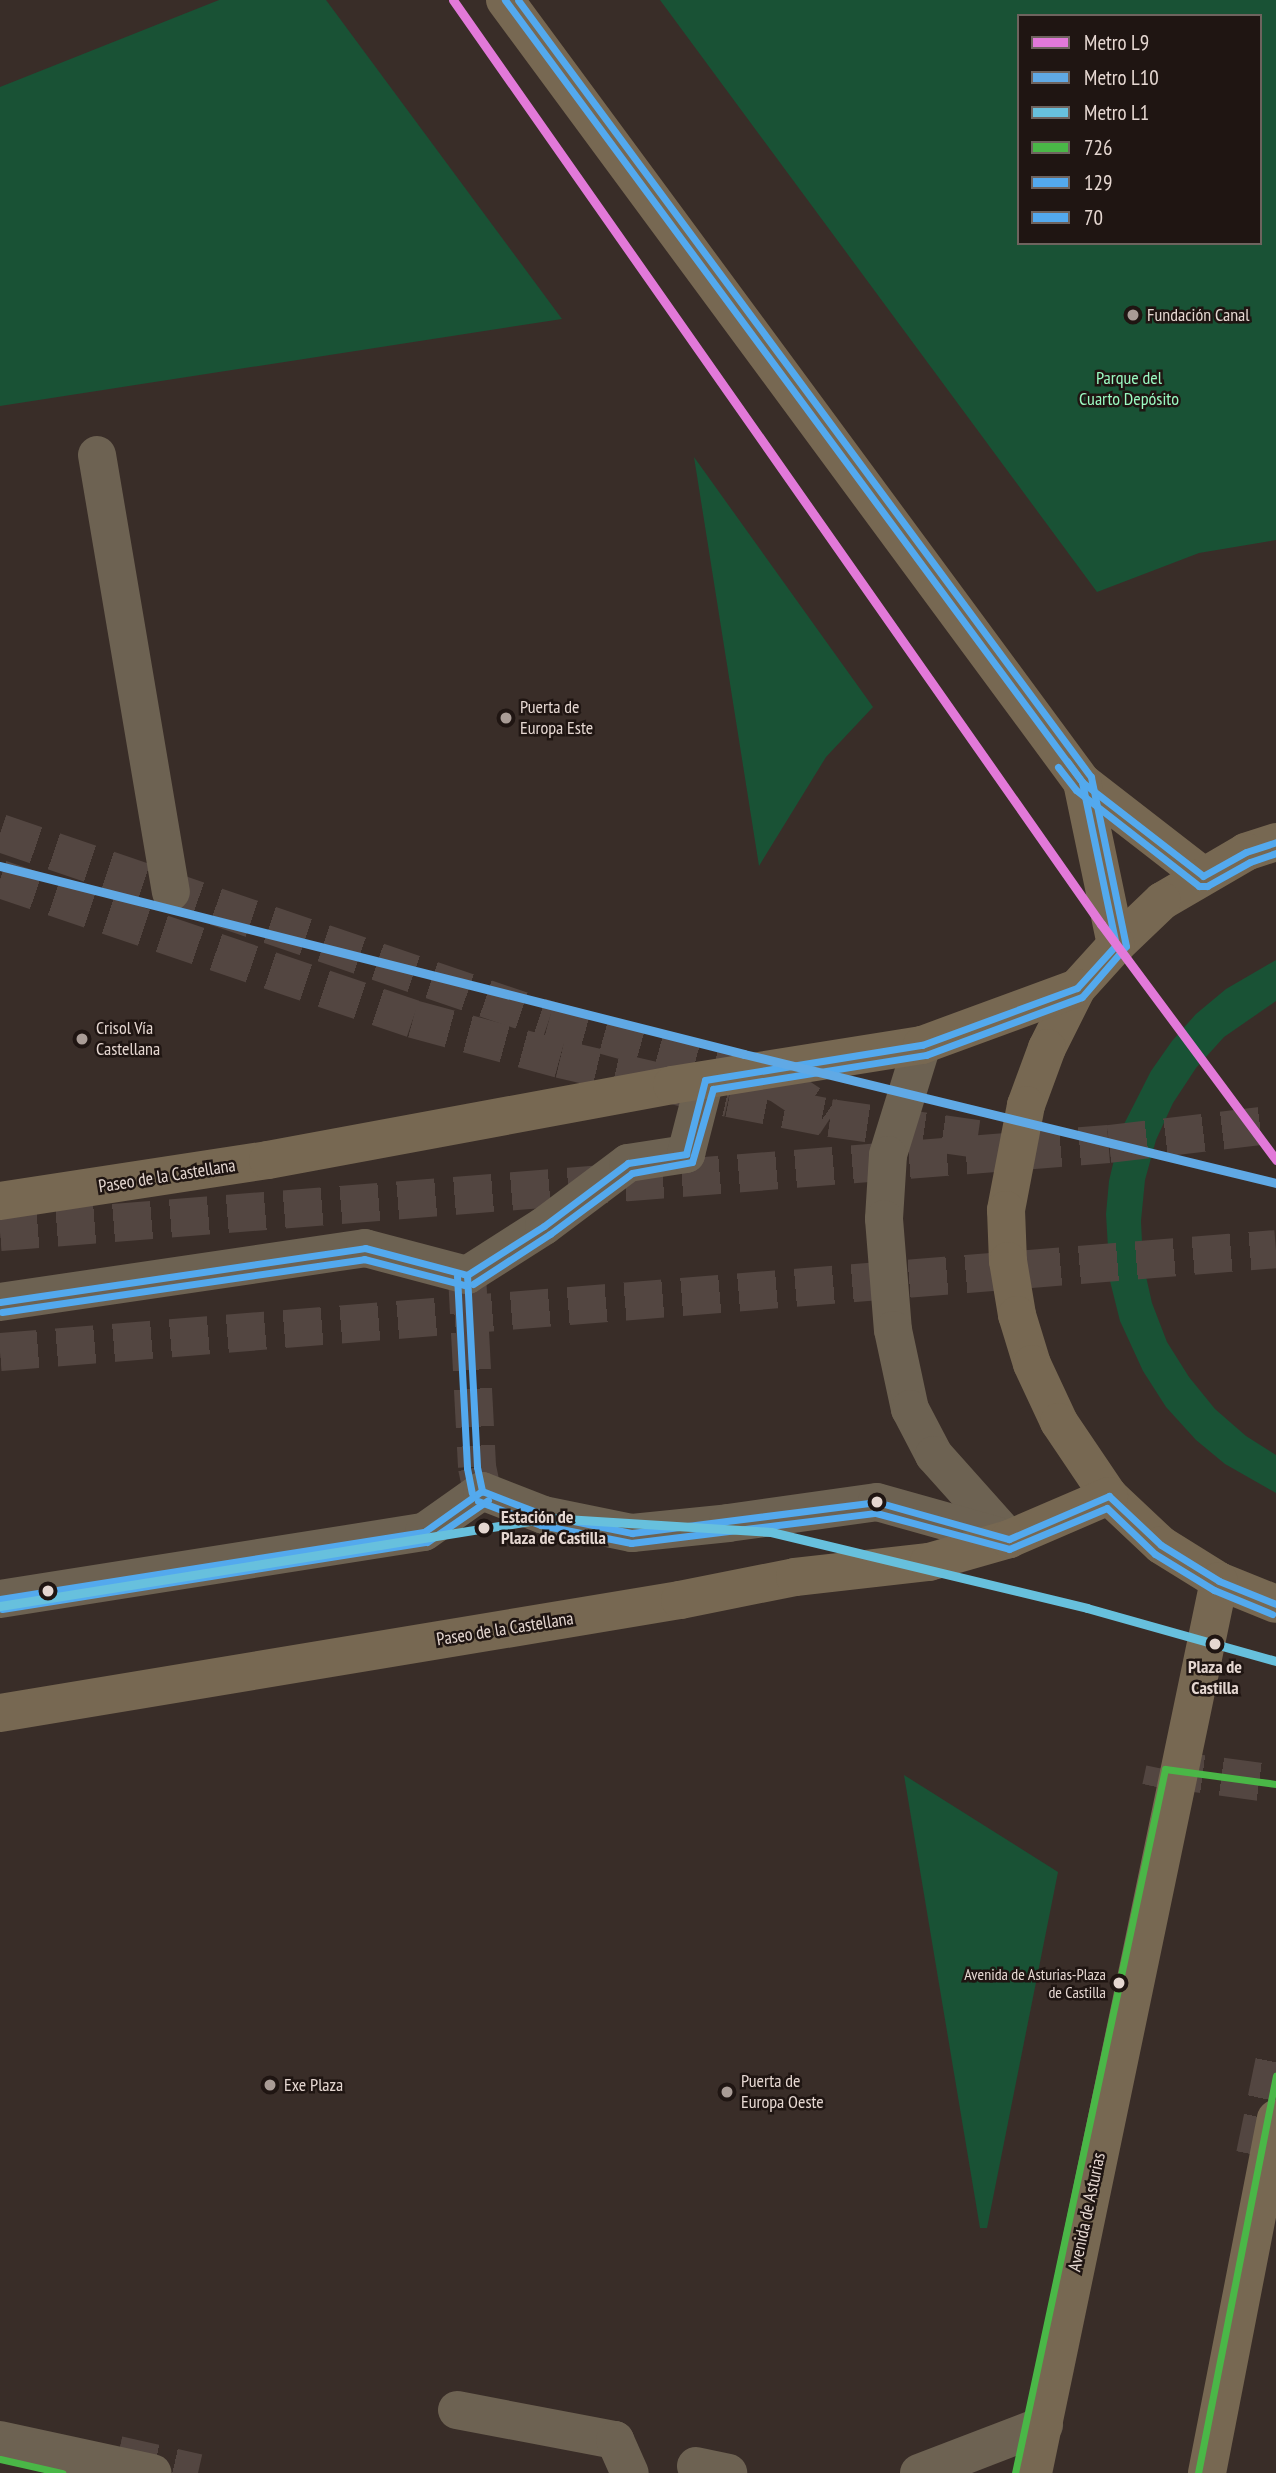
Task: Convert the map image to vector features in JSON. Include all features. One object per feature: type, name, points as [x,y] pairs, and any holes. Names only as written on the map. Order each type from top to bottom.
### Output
[{"type":"main road","points":[[505,0],[1082,782],[1203,876]]},
{"type":"main road","points":[[1082,782],[1116,944]]},
{"type":"main road","points":[[1276,842],[1246,852],[1162,901],[1116,944],[1077,988],[1046,1048],[1026,1105],[1006,1210],[1008,1261],[1017,1315],[1031,1364],[1059,1422],[1109,1496],[1161,1545],[1219,1581],[1276,1604]]},
{"type":"main road","name":"Paseo de la Castellana","points":[[0,1202],[268,1160],[705,1080],[922,1045],[1077,988]]},
{"type":"main road","name":"Paseo de la Castellana","points":[[0,1713],[680,1600],[795,1577],[929,1562],[1009,1539],[1109,1496]]},
{"type":"main road","name":"Avenida de Asturias","points":[[1033,2473],[1219,1581]]},
{"type":"main road","points":[[1207,2473],[1276,2119]]},
{"type":"street","points":[[97,454],[171,892]]},
{"type":"street","points":[[922,1045],[888,1155],[884,1219],[897,1352],[910,1409],[934,1455],[1009,1539]]},
{"type":"street","points":[[0,1302],[365,1248],[467,1275],[544,1226],[628,1163],[686,1154],[705,1080]]},
{"type":"street","points":[[0,1599],[424,1532],[482,1491],[544,1515],[632,1533],[877,1502],[1009,1539]]},
{"type":"street","points":[[457,2410],[615,2440],[630,2473]]},
{"type":"street","points":[[919,2473],[1044,2425]]},
{"type":"street","points":[[0,2440],[152,2473]]},
{"type":"green space","points":[[219,0],[326,0],[562,319],[0,406],[0,87]]},
{"type":"green space","name":"Parque del Cuarto Depósito","points":[[660,0],[1276,0],[1276,540],[1199,553],[1097,592]]},
{"type":"green space","points":[[694,457],[873,707],[826,757],[759,866]]},
{"type":"green space","points":[[1276,960],[1276,1001],[1224,1037],[1196,1068],[1173,1103],[1156,1140],[1145,1180],[1141,1221],[1143,1263],[1152,1303],[1167,1342],[1189,1377],[1215,1409],[1246,1436],[1276,1455],[1276,1493],[1225,1464],[1196,1440],[1166,1407],[1143,1371],[1120,1321],[1110,1281],[1106,1214],[1109,1181],[1121,1130],[1151,1071],[1172,1041],[1196,1014],[1226,989]]},
{"type":"green space","points":[[904,1775],[1058,1872],[987,2228],[980,2228]]},
{"type":"tunnel","points":[[0,833],[549,1020],[778,1083],[830,1118]]},
{"type":"tunnel","points":[[0,879],[413,1019],[560,1059],[830,1118],[978,1139]]},
{"type":"tunnel","points":[[0,1232],[1109,1144],[1276,1124]]},
{"type":"tunnel","points":[[0,1352],[1276,1249]]},
{"type":"tunnel","points":[[467,1275],[477,1467],[482,1491]]},
{"type":"tunnel","points":[[1161,1788],[1165,1769],[1276,1784]]},
{"type":"tunnel","points":[[1255,2155],[1276,2054]]},
{"type":"tunnel","points":[[118,2455],[198,2473]]},
{"type":"metro line","name":"L9","points":[[453,0],[1101,924],[1276,1160]]},
{"type":"metro line","name":"L10","points":[[0,866],[744,1054],[1276,1183]]},
{"type":"metro line","name":"L1","points":[[0,1606],[549,1518],[771,1532],[1087,1608],[1276,1661]]},
{"type":"transit line","name":"129","points":[[467,1275],[544,1226],[628,1163],[686,1154],[705,1080],[922,1045],[1077,988],[1116,945],[1082,782],[505,0]]},
{"type":"transit line","name":"70","points":[[473,1284],[550,1234],[632,1173],[692,1162],[713,1089],[926,1055],[1082,997],[1126,946],[1091,777],[518,0]]},
{"type":"transit line","name":"129","points":[[1067,761],[1082,782],[1203,876],[1246,852],[1276,842]]},
{"type":"transit line","name":"70","points":[[1058,767],[1076,790],[1199,886],[1207,886],[1250,862],[1276,853]]},
{"type":"transit line","name":"129","points":[[0,1302],[365,1248],[467,1275]]},
{"type":"transit line","name":"70","points":[[2,1312],[364,1259],[464,1285]]},
{"type":"transit line","name":"129","points":[[467,1275],[477,1467],[482,1491]]},
{"type":"transit line","name":"70","points":[[457,1276],[467,1468],[472,1493]]},
{"type":"transit line","name":"129","points":[[482,1491],[544,1515],[632,1533],[877,1502],[1009,1539],[1109,1496],[1161,1545],[1219,1581],[1276,1604]]},
{"type":"transit line","name":"129","points":[[0,1599],[424,1532],[482,1491]]},
{"type":"transit line","name":"70","points":[[2,1609],[427,1542],[488,1500]]},
{"type":"transit line","name":"70","points":[[478,1501],[541,1525],[631,1543],[876,1513],[1009,1549],[1107,1508],[1155,1554],[1214,1590],[1272,1614]]},
{"type":"transit line","name":"726","points":[[1015,2473],[1165,1769],[1276,1784]]},
{"type":"transit line","name":"726","points":[[1198,2473],[1276,2076]]},
{"type":"transit line","name":"726","points":[[0,2459],[62,2473]]},
{"type":"place","name":"Fundación Canal","points":[[1133,315]]},
{"type":"place","name":"Puerta de Europa Este","points":[[506,718]]},
{"type":"place","name":"Crisol Vía Castellana","points":[[82,1039]]},
{"type":"place","name":"Estación de Plaza de Castilla","points":[[484,1528]]},
{"type":"place","name":"Plaza de Castilla","points":[[1215,1644]]},
{"type":"place","name":"Avenida de Asturias-Plaza de Castilla","points":[[1119,1983]]},
{"type":"place","name":"Exe Plaza","points":[[270,2085]]},
{"type":"place","name":"Puerta de Europa Oeste","points":[[727,2092]]}]
